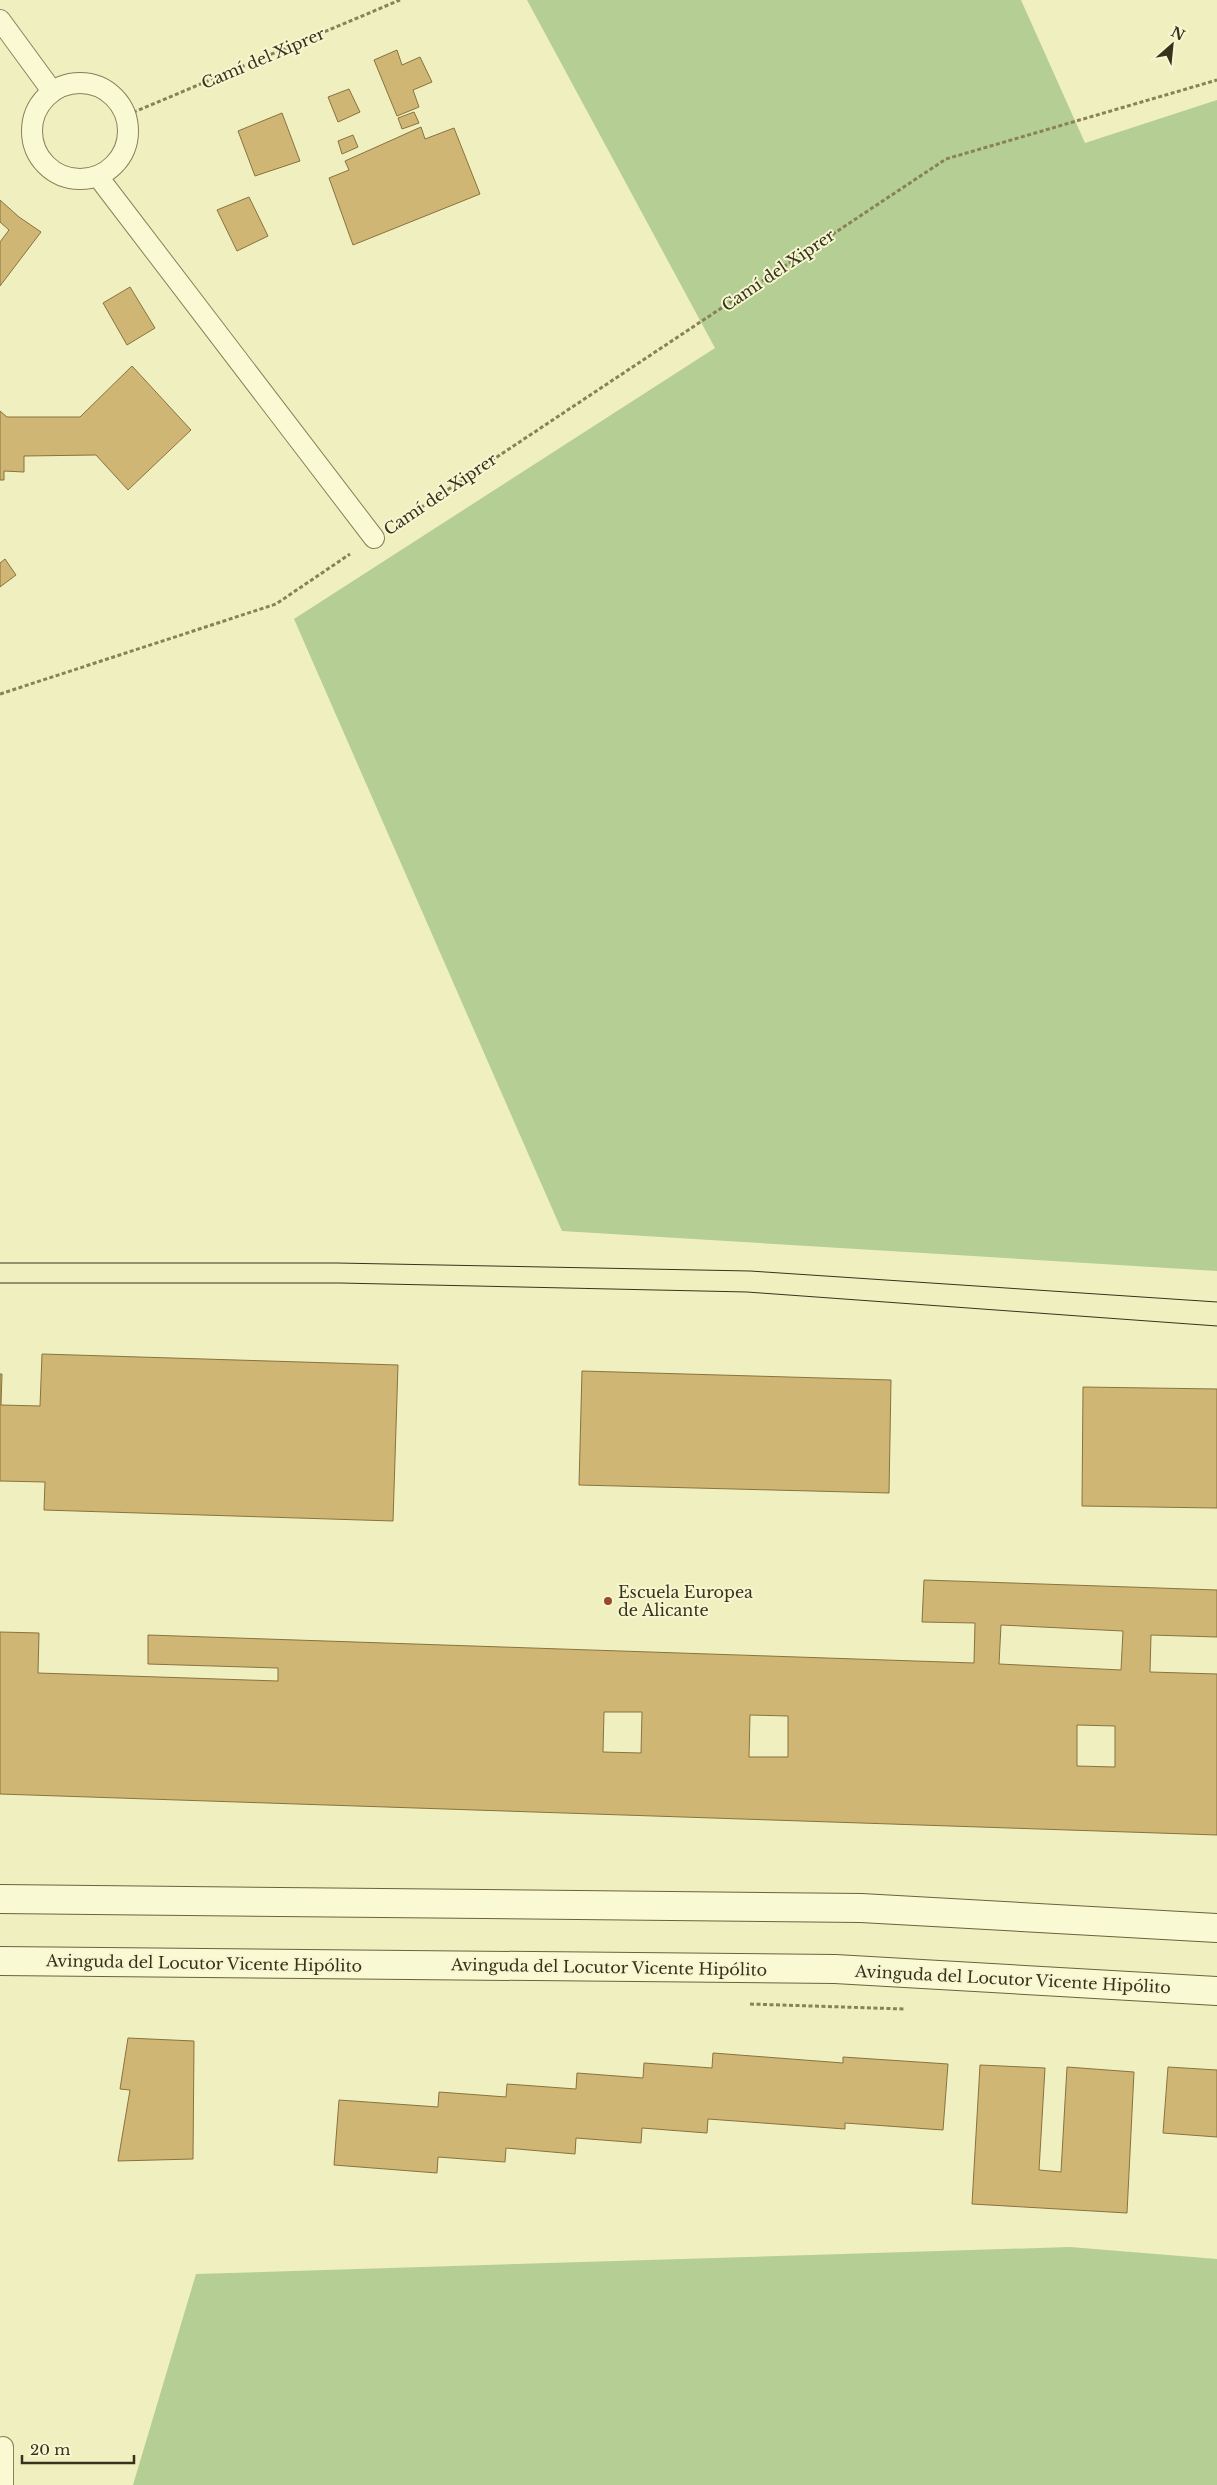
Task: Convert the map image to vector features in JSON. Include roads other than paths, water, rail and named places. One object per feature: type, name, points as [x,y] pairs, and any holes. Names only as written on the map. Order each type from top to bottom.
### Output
[{"type":"main road","points":[[0,1899],[860,1908],[1217,1928]]},
{"type":"main road","name":"Avinguda del Locutor Vicente Hipólito","points":[[0,1960],[835,1969],[1217,1991]]},
{"type":"lane","points":[[0,20],[52,91]]},
{"type":"lane","points":[[73,83],[95,84],[115,96],[126,115],[129,140],[118,162],[99,178],[75,180],[52,168],[37,154],[31,132],[36,109],[52,91],[73,83]]},
{"type":"lane","name":"Camí del Xiprer","points":[[99,178],[374,538]]},
{"type":"lane","points":[[3,2447],[3,2485]]},
{"type":"tram line","points":[[0,1263],[337,1263],[750,1271],[1217,1302]]},
{"type":"tram line","points":[[0,1283],[340,1283],[747,1292],[1217,1326]]},
{"type":"place","name":"Escuela Europea de Alicante","points":[[608,1601]]}]
